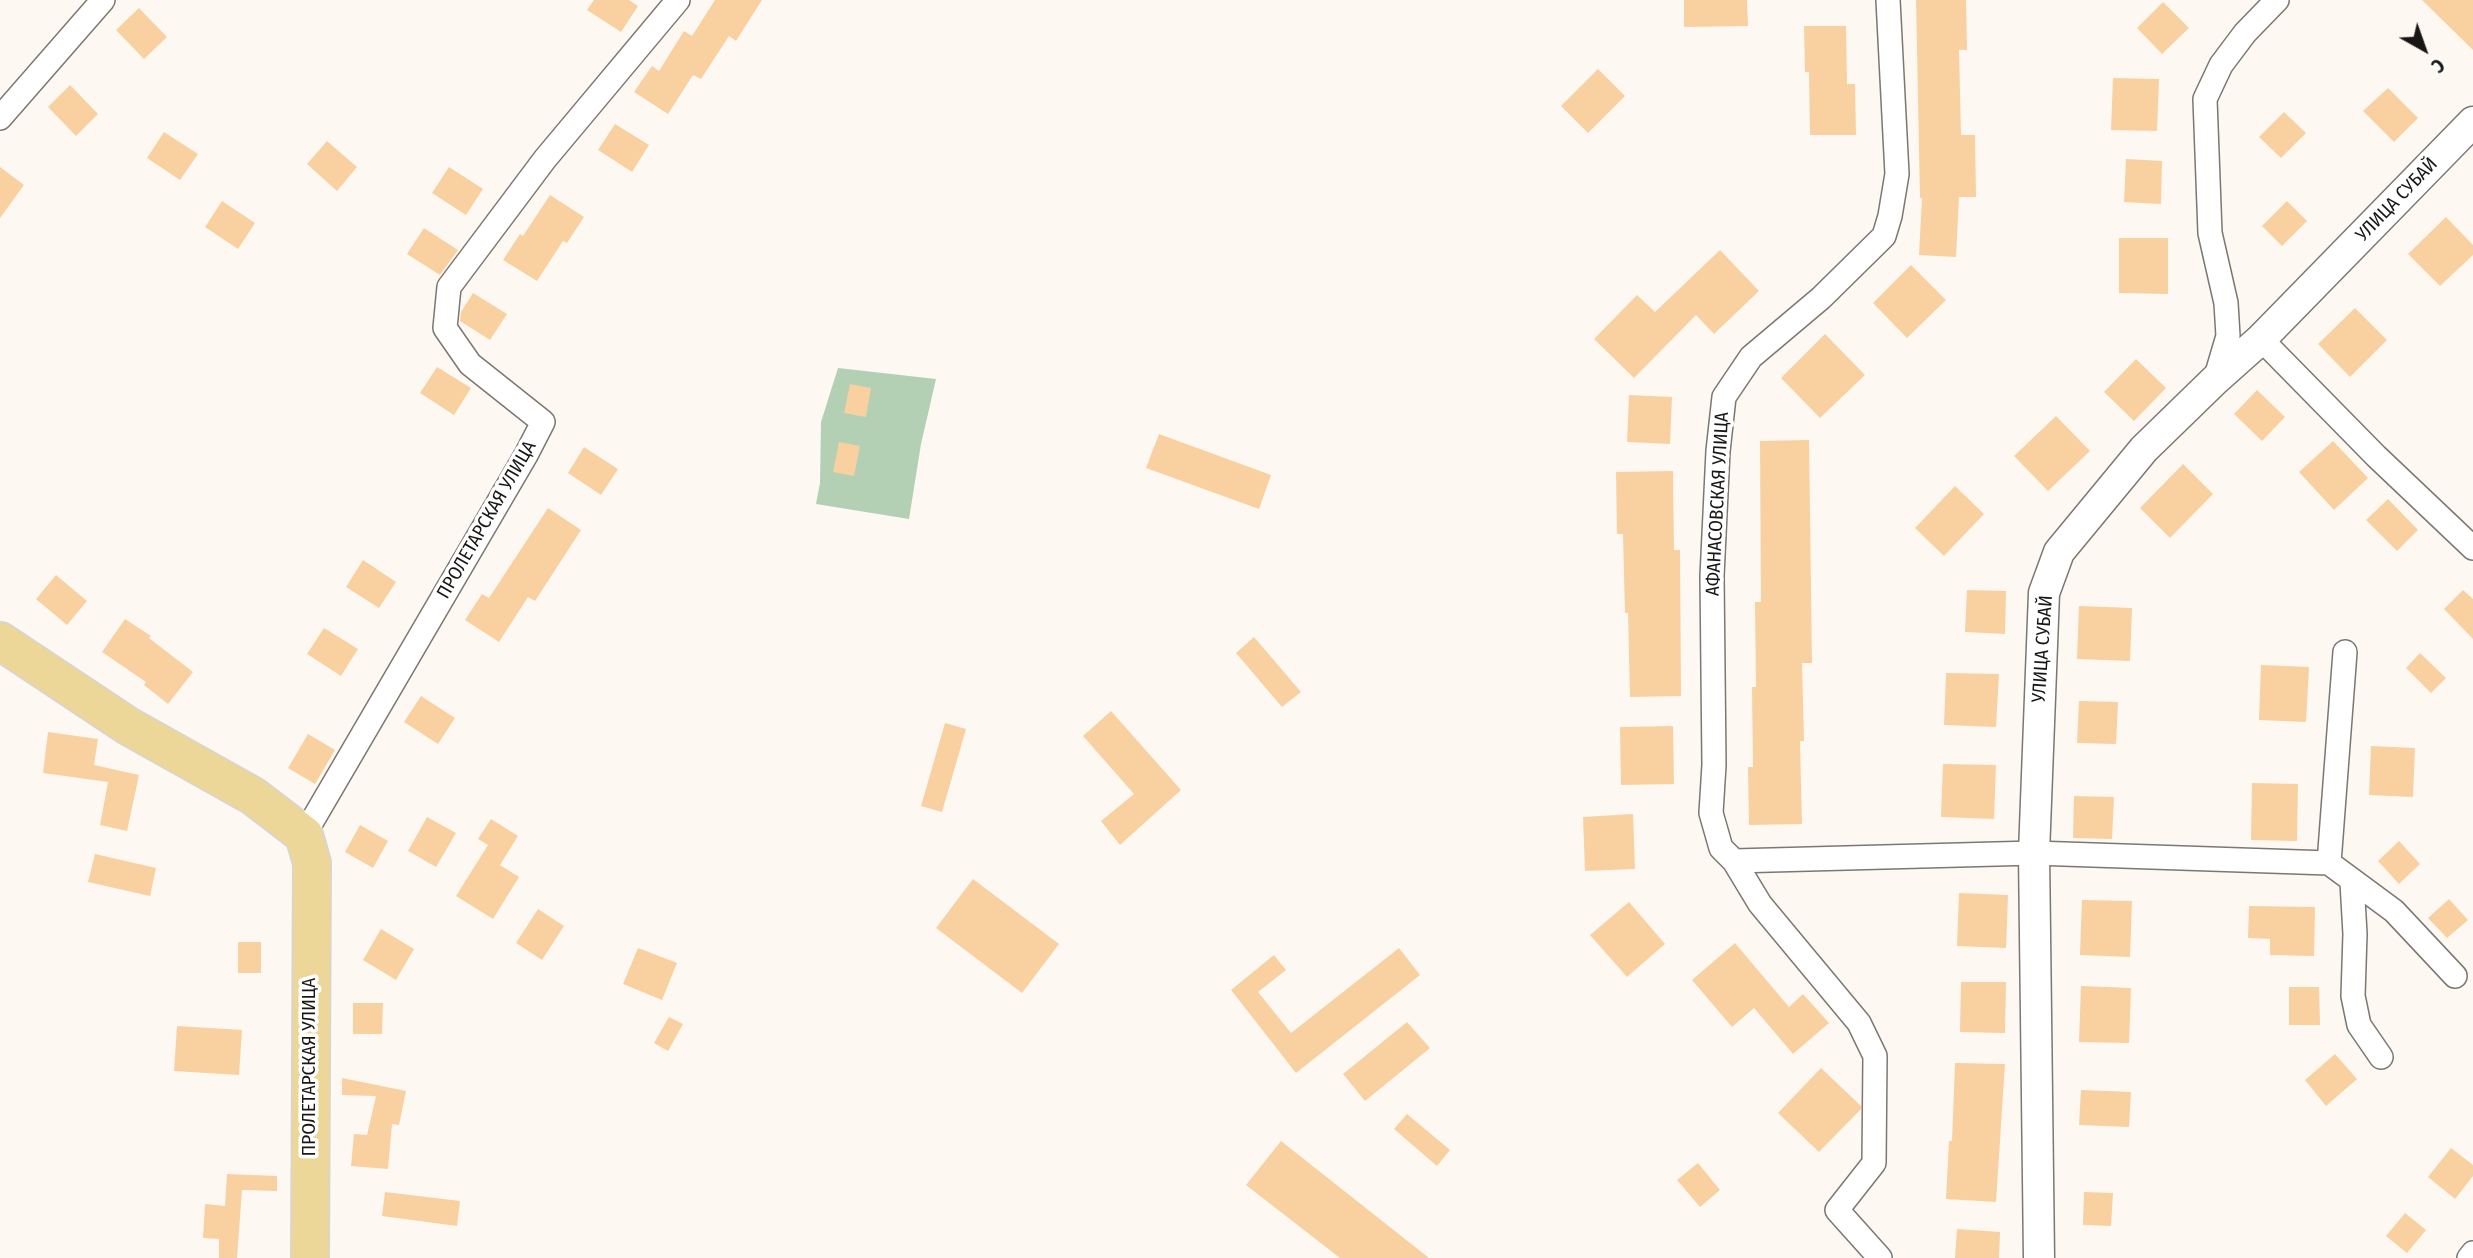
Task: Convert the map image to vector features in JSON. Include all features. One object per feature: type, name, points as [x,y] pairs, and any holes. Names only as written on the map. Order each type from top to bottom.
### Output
[{"type":"main road","points":[[0,641],[128,726],[253,796],[304,835]]},
{"type":"main road","name":"ПРОЛЕТАРСКАЯ УЛИЦА","points":[[304,835],[312,863],[310,1258]]},
{"type":"street","points":[[0,118],[103,0]]},
{"type":"street","name":"ПРОЛЕТАРСКАЯ УЛИЦА","points":[[304,835],[526,456],[543,422],[470,364],[445,328],[449,287],[545,159],[678,0]]},
{"type":"street","name":"АФАНАСОВСКАЯ УЛИЦА","points":[[1880,1258],[1837,1210],[1874,1163],[1875,1056],[1860,1023],[1760,904],[1734,861],[1721,848],[1711,813],[1714,765],[1712,576],[1718,451],[1724,397],[1751,357],[1821,298],[1884,236],[1891,216],[1897,174],[1888,0]]},
{"type":"street","name":"УЛИЦА СУБАЙ","points":[[2215,380],[2228,335],[2226,303],[2210,233],[2205,99],[2221,65],[2245,33],[2277,0]]},
{"type":"street","name":"УЛИЦА СУБАЙ","points":[[2039,1258],[2034,853],[2044,593],[2059,552],[2144,449],[2261,339],[2473,122]]},
{"type":"street","points":[[2261,339],[2465,542]]},
{"type":"street","points":[[2329,863],[2345,652]]},
{"type":"street","points":[[1734,861],[2034,853],[2329,863],[2394,911],[2455,976]]},
{"type":"street","points":[[2352,882],[2355,934],[2353,996],[2359,1025],[2381,1057]]},
{"type":"street","points":[[2469,1258],[2473,1253]]},
{"type":"green space","points":[[838,368],[936,379],[921,444],[909,519],[816,504],[820,483],[821,422]]},
{"type":"building","points":[[594,0],[629,0],[638,6],[621,32],[587,10]]},
{"type":"building","points":[[715,0],[762,0],[736,41],[729,36],[701,79],[693,75],[668,114],[634,92],[652,66],[659,71],[684,31],[692,36]]},
{"type":"building","points":[[1684,0],[1747,0],[1748,26],[1684,27]]},
{"type":"building","points":[[1916,0],[1966,0],[1967,50],[1959,50],[1961,135],[1975,135],[1976,197],[1959,197],[1956,257],[1919,255],[1922,198]]},
{"type":"building","points":[[2422,0],[2473,0],[2473,50]]},
{"type":"building","points":[[2163,2],[2189,28],[2162,54],[2137,28]]},
{"type":"building","points":[[139,8],[167,37],[144,59],[116,30]]},
{"type":"building","points":[[1804,26],[1846,26],[1847,84],[1855,84],[1856,135],[1810,135],[1809,72],[1805,72]]},
{"type":"building","points":[[1598,69],[1625,96],[1588,133],[1561,106]]},
{"type":"building","points":[[2113,78],[2159,79],[2157,131],[2111,130]]},
{"type":"building","points":[[70,85],[98,114],[76,136],[48,107]]},
{"type":"building","points":[[2388,88],[2418,118],[2394,142],[2363,111]]},
{"type":"building","points":[[2284,112],[2306,133],[2281,158],[2259,137]]},
{"type":"building","points":[[615,124],[649,145],[632,172],[598,150]]},
{"type":"building","points":[[164,132],[198,154],[180,180],[147,158]]},
{"type":"building","points":[[327,141],[357,167],[337,191],[307,164]]},
{"type":"building","points":[[2126,159],[2162,161],[2161,204],[2124,202]]},
{"type":"building","points":[[0,167],[24,185],[0,218]]},
{"type":"building","points":[[449,167],[483,189],[466,215],[432,193]]},
{"type":"building","points":[[550,195],[584,217],[567,243],[563,241],[537,281],[503,260],[520,234],[523,236]]},
{"type":"building","points":[[222,201],[255,223],[238,249],[205,227]]},
{"type":"building","points":[[2287,201],[2307,221],[2282,246],[2262,226]]},
{"type":"building","points":[[2446,217],[2473,245],[2473,255],[2440,286],[2408,254]]},
{"type":"building","points":[[424,228],[458,250],[440,275],[407,254]]},
{"type":"building","points":[[2119,238],[2168,238],[2168,294],[2119,293]]},
{"type":"building","points":[[1720,250],[1759,291],[1714,334],[1696,315],[1634,378],[1594,339],[1637,295],[1655,312]]},
{"type":"building","points":[[1911,265],[1946,300],[1907,338],[1873,303]]},
{"type":"building","points":[[473,293],[507,314],[490,340],[460,321],[461,312]]},
{"type":"building","points":[[2355,308],[2387,340],[2350,377],[2318,344]]},
{"type":"building","points":[[1825,334],[1865,375],[1820,418],[1781,378]]},
{"type":"building","points":[[2136,359],[2166,388],[2134,421],[2104,392]]},
{"type":"building","points":[[437,367],[471,388],[454,415],[420,393]]},
{"type":"building","points":[[850,384],[871,388],[866,417],[844,413]]},
{"type":"building","points":[[2257,390],[2285,417],[2262,441],[2234,414]]},
{"type":"building","points":[[1629,395],[1672,397],[1670,444],[1627,442]]},
{"type":"building","points":[[2056,416],[2090,451],[2048,491],[2014,456]]},
{"type":"building","points":[[1159,434],[1271,475],[1259,509],[1146,468]]},
{"type":"building","points":[[1809,440],[1812,663],[1802,663],[1802,824],[1749,825],[1748,767],[1753,767],[1752,687],[1756,687],[1755,602],[1761,602],[1760,441]]},
{"type":"building","points":[[2333,441],[2368,478],[2334,510],[2299,472]]},
{"type":"building","points":[[839,442],[860,446],[854,476],[833,472]]},
{"type":"building","points":[[584,447],[618,469],[601,495],[568,473]]},
{"type":"building","points":[[2183,464],[2213,494],[2170,538],[2140,508]]},
{"type":"building","points":[[1673,471],[1674,550],[1680,550],[1681,696],[1630,697],[1628,613],[1625,613],[1623,534],[1617,534],[1616,472]]},
{"type":"building","points":[[1955,486],[1984,514],[1944,556],[1915,528]]},
{"type":"building","points":[[2388,499],[2418,530],[2397,551],[2366,520]]},
{"type":"building","points":[[548,508],[581,530],[535,601],[528,597],[499,642],[465,620],[482,594],[489,598]]},
{"type":"building","points":[[363,560],[396,582],[379,608],[346,587]]},
{"type":"building","points":[[56,575],[87,601],[67,625],[36,599]]},
{"type":"building","points":[[1967,590],[2006,591],[2005,634],[1965,632]]},
{"type":"building","points":[[2463,590],[2473,599],[2473,639],[2444,609]]},
{"type":"building","points":[[2079,606],[2132,608],[2130,661],[2077,659]]},
{"type":"building","points":[[125,619],[151,636],[149,638],[193,672],[168,704],[144,685],[146,682],[102,652]]},
{"type":"building","points":[[324,628],[358,649],[341,676],[307,654]]},
{"type":"building","points":[[1254,637],[1301,692],[1282,707],[1236,653]]},
{"type":"building","points":[[2420,653],[2446,678],[2431,693],[2406,668]]},
{"type":"building","points":[[2261,665],[2309,667],[2306,722],[2259,720]]},
{"type":"building","points":[[1946,673],[1999,674],[1996,727],[1944,725]]},
{"type":"building","points":[[421,696],[455,718],[438,744],[404,722]]},
{"type":"building","points":[[2079,701],[2118,702],[2116,744],[2077,743]]},
{"type":"building","points":[[1111,711],[1181,790],[1120,845],[1101,821],[1134,794],[1083,736]]},
{"type":"building","points":[[945,723],[966,729],[942,812],[921,806]]},
{"type":"building","points":[[1673,726],[1674,784],[1621,785],[1620,727]]},
{"type":"building","points":[[48,732],[98,739],[94,765],[139,775],[127,831],[100,825],[108,782],[43,773]]},
{"type":"building","points":[[308,734],[335,750],[315,784],[288,768]]},
{"type":"building","points":[[2371,746],[2415,748],[2413,797],[2369,795]]},
{"type":"building","points":[[1943,764],[1996,765],[1994,819],[1941,817]]},
{"type":"building","points":[[2252,783],[2298,784],[2297,841],[2251,840]]},
{"type":"building","points":[[2074,796],[2114,797],[2112,839],[2073,838]]},
{"type":"building","points":[[1633,814],[1635,869],[1585,871],[1583,817]]},
{"type":"building","points":[[427,817],[456,833],[436,867],[408,851]]},
{"type":"building","points":[[491,819],[518,836],[500,865],[519,877],[493,919],[456,896],[488,845],[478,839]]},
{"type":"building","points":[[360,825],[388,841],[373,868],[345,852]]},
{"type":"building","points":[[2399,841],[2420,864],[2399,884],[2378,861]]},
{"type":"building","points":[[95,854],[156,868],[150,896],[88,882]]},
{"type":"building","points":[[973,879],[1059,944],[1022,993],[936,928]]},
{"type":"building","points":[[1959,893],[2008,895],[2006,948],[1957,946]]},
{"type":"building","points":[[2449,899],[2468,920],[2447,938],[2428,918]]},
{"type":"building","points":[[2082,900],[2132,901],[2130,957],[2080,955]]},
{"type":"building","points":[[1629,902],[1665,944],[1627,977],[1590,935]]},
{"type":"building","points":[[2249,906],[2315,907],[2314,956],[2270,955],[2270,939],[2248,938]]},
{"type":"building","points":[[538,909],[564,926],[542,960],[516,943]]},
{"type":"building","points":[[381,929],[414,949],[396,980],[363,960]]},
{"type":"building","points":[[238,942],[261,942],[261,973],[238,973]]},
{"type":"building","points":[[1735,943],[1789,1007],[1803,994],[1829,1023],[1793,1054],[1754,1008],[1732,1027],[1692,980]]},
{"type":"building","points":[[638,948],[677,963],[662,1000],[623,984]]},
{"type":"building","points":[[1399,948],[1420,975],[1296,1073],[1231,990],[1274,955],[1286,970],[1258,992],[1291,1033]]},
{"type":"building","points":[[1961,982],[2006,982],[2005,1033],[1960,1032]]},
{"type":"building","points":[[2081,986],[2131,988],[2129,1043],[2079,1042]]},
{"type":"building","points":[[2289,987],[2319,987],[2320,1025],[2289,1025]]},
{"type":"building","points":[[353,1003],[383,1003],[382,1034],[353,1034]]},
{"type":"building","points":[[669,1017],[683,1024],[668,1051],[654,1043]]},
{"type":"building","points":[[1407,1022],[1430,1048],[1365,1101],[1343,1074]]},
{"type":"building","points":[[177,1026],[242,1030],[239,1075],[174,1071]]},
{"type":"building","points":[[2335,1054],[2357,1079],[2326,1106],[2305,1080]]},
{"type":"building","points":[[1955,1063],[2005,1064],[1996,1202],[1946,1199],[1949,1141],[1952,1141]]},
{"type":"building","points":[[1821,1068],[1861,1109],[1819,1152],[1778,1113]]},
{"type":"building","points":[[342,1078],[406,1091],[399,1125],[392,1124],[388,1169],[351,1166],[354,1134],[367,1135],[376,1096],[342,1095]]},
{"type":"building","points":[[2081,1090],[2131,1092],[2129,1127],[2079,1125]]},
{"type":"building","points":[[1407,1114],[1450,1150],[1437,1166],[1394,1129]]},
{"type":"building","points":[[1281,1141],[1429,1258],[1340,1258],[1246,1185]]},
{"type":"building","points":[[2451,1148],[2473,1165],[2473,1176],[2455,1199],[2428,1177]]},
{"type":"building","points":[[1698,1163],[1720,1190],[1700,1207],[1677,1180]]},
{"type":"building","points":[[227,1174],[277,1176],[277,1191],[242,1190],[237,1258],[219,1258],[219,1239],[203,1238],[205,1204],[225,1206]]},
{"type":"building","points":[[385,1192],[460,1201],[457,1226],[382,1216]]},
{"type":"building","points":[[2084,1192],[2113,1193],[2111,1226],[2083,1225]]},
{"type":"building","points":[[2405,1213],[2426,1230],[2407,1253],[2386,1236]]},
{"type":"building","points":[[1957,1229],[2000,1232],[1999,1258],[1955,1258]]}]
